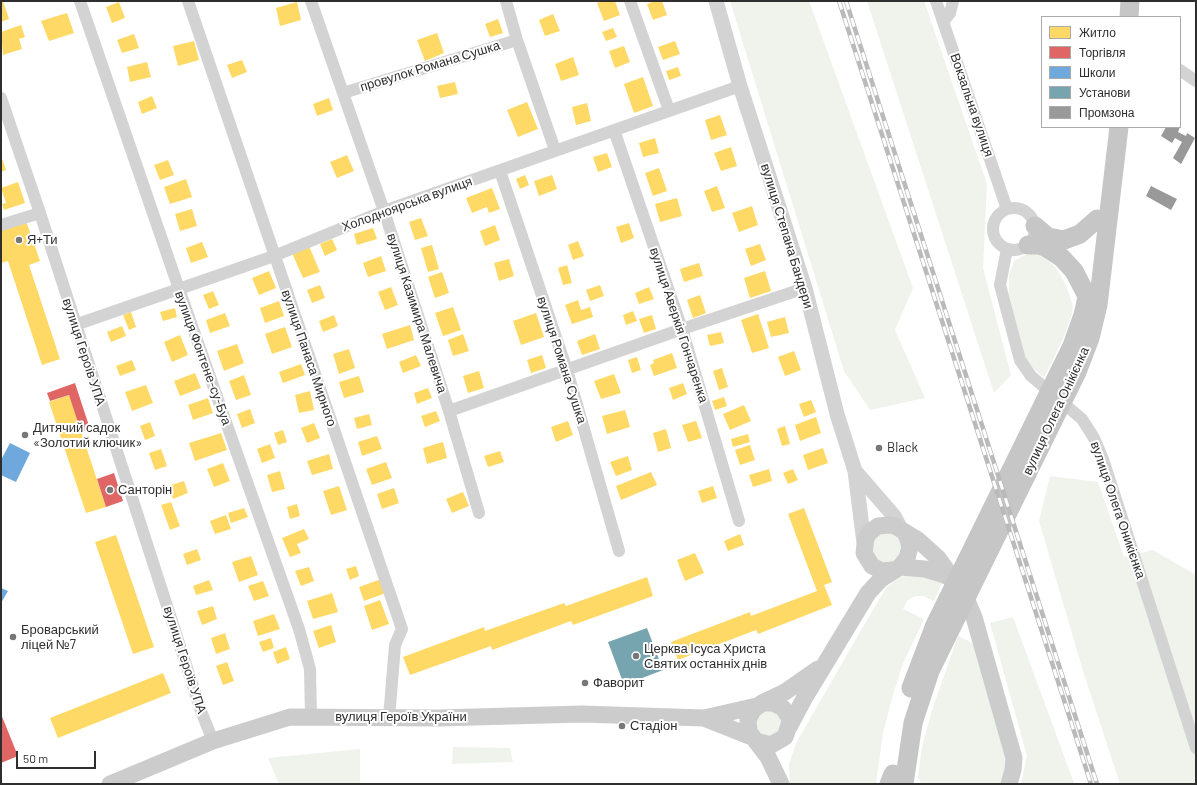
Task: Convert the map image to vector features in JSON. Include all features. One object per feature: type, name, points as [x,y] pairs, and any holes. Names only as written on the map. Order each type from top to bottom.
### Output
[{"type":"main road","name":"вулиця Олега Онікієнка","points":[[1070,368],[1087,296],[1108,128]]},
{"type":"main road","name":"вулиця Олега Онікієнка","points":[[899,780],[913,723],[936,657],[942,628],[1070,368],[1090,338],[1096,314],[1119,128]]},
{"type":"main road","points":[[1035,226],[1048,237],[1064,240],[1080,234],[1097,219]]},
{"type":"main road","points":[[1028,245],[1040,245],[1062,258],[1074,271],[1087,296]]},
{"type":"main road","points":[[859,608],[865,583],[864,548],[869,533],[878,526],[890,525],[902,530],[930,550],[965,596],[974,617],[1014,758],[1013,770],[1009,784]]},
{"type":"main road","points":[[781,784],[781,757],[789,730],[805,697],[872,588],[908,558],[910,547],[907,536],[902,530]]},
{"type":"main road","points":[[864,548],[872,566],[882,571],[896,569],[925,569],[942,574],[954,580]]},
{"type":"main road","points":[[781,784],[770,761],[749,732],[749,715],[760,704],[799,684],[829,658]]},
{"type":"main road","points":[[754,739],[766,745],[776,743],[789,730],[789,717],[783,708],[773,703],[760,704]]},
{"type":"main road","name":"вулиця Героїв України","points":[[110,784],[214,741],[290,717],[389,718],[582,714],[704,718],[760,704]]},
{"type":"main road","name":"вулиця Героїв України","points":[[704,718],[754,739]]},
{"type":"street","name":"вулиця Фонтене-су-Буа","points":[[80,1],[179,289],[299,630],[310,669],[311,717]]},
{"type":"street","name":"вулиця Панаса Мирного","points":[[188,1],[402,629],[394,645],[389,718]]},
{"type":"street","name":"вулиця Казимира Малевича","points":[[311,1],[384,211],[449,411],[479,513]]},
{"type":"street","points":[[506,1],[517,40],[555,150]]},
{"type":"street","points":[[630,1],[669,110]]},
{"type":"street","name":"вулиця Степана Бандери","points":[[716,1],[740,86],[805,288],[837,414],[855,471],[864,548]]},
{"type":"street","name":"Вокзальна вулиця","points":[[936,1],[1007,209]]},
{"type":"street","points":[[943,22],[950,13],[953,1]]},
{"type":"street","name":"провулок Романа Сушка","points":[[343,93],[517,40]]},
{"type":"street","points":[[1181,71],[1196,81]]},
{"type":"street","name":"Холодноярська вулиця","points":[[75,325],[274,256],[384,211],[740,86]]},
{"type":"street","name":"вулиця Героїв УПА","points":[[1,98],[40,213],[201,711],[214,741]]},
{"type":"street","name":"вулиця Аверкія Гончаренка","points":[[614,130],[682,329],[739,521]]},
{"type":"street","name":"вулиця Романа Сушка","points":[[500,171],[567,370],[619,551]]},
{"type":"street","points":[[1017,208],[1027,212],[1035,226],[1034,236],[1028,245],[1018,250],[1007,249],[998,243],[992,230],[996,217],[1007,209],[1017,208]]},
{"type":"street","points":[[1,225],[40,213]]},
{"type":"street","name":"вулиця Олега Оникієнка","points":[[1007,249],[1000,285],[1020,360],[1031,376],[1082,419],[1094,438],[1103,459],[1196,748]]},
{"type":"street","points":[[449,411],[682,329],[805,288]]},
{"type":"street","name":"вулиця Степана Бандери","points":[[855,471],[894,516],[902,530]]},
{"type":"shaded area","points":[[730,1],[809,1],[913,288],[895,330],[925,398],[870,410],[844,371]]},
{"type":"shaded area","points":[[867,1],[924,1],[987,184],[983,268],[1011,375],[994,393]]},
{"type":"shaded area","points":[[1029,253],[1036,253],[1043,256],[1056,268],[1066,285],[1073,306],[1072,314],[1063,339],[1044,378],[1025,358],[1009,295],[1009,275],[1014,261]]},
{"type":"shaded area","points":[[1050,476],[1098,482],[1124,557],[1153,550],[1196,575],[1196,784],[1120,784],[1083,671],[1039,521]]},
{"type":"shaded area","points":[[892,533],[900,540],[902,553],[896,562],[878,564],[870,545],[878,534]]},
{"type":"shaded area","points":[[920,574],[942,583],[934,601],[923,596],[915,596],[907,601],[903,609],[924,619],[902,666],[893,695],[883,733],[876,784],[790,784],[789,764],[796,743],[878,601],[887,587],[900,577]]},
{"type":"shaded area","points":[[1013,617],[1074,784],[1021,784],[1027,756],[990,623]]},
{"type":"shaded area","points":[[958,636],[975,644],[1007,760],[1001,784],[921,784],[918,776],[922,747],[932,710]]},
{"type":"shaded area","points":[[762,708],[782,714],[781,733],[779,735],[763,737],[754,725]]},
{"type":"shaded area","points":[[453,747],[510,748],[513,762],[452,764]]},
{"type":"shaded area","points":[[360,749],[360,784],[279,784],[268,758]]},
{"type":"building: Житло","points":[[1,1],[3,1],[9,19],[1,22]]},
{"type":"building: Житло","points":[[603,1],[615,1],[620,15],[604,21],[597,3]]},
{"type":"building: Житло","points":[[655,1],[662,1],[667,15],[653,20],[647,4]]},
{"type":"building: Житло","points":[[119,2],[125,18],[112,23],[106,7]]},
{"type":"building: Житло","points":[[297,2],[301,20],[280,26],[276,8]]},
{"type":"building: Житло","points":[[67,13],[74,33],[49,41],[41,21]]},
{"type":"building: Житло","points":[[553,14],[560,31],[545,36],[539,20]]},
{"type":"building: Житло","points":[[498,19],[503,33],[490,37],[485,24]]},
{"type":"building: Житло","points":[[21,25],[25,37],[19,39],[22,49],[3,55],[1,32]]},
{"type":"building: Житло","points":[[613,28],[617,37],[606,41],[602,32]]},
{"type":"building: Житло","points":[[437,33],[444,53],[425,61],[417,40]]},
{"type":"building: Житло","points":[[134,34],[139,48],[122,53],[117,40]]},
{"type":"building: Житло","points":[[194,41],[199,60],[178,66],[173,46]]},
{"type":"building: Житло","points":[[675,41],[680,54],[663,60],[658,47]]},
{"type":"building: Житло","points":[[624,46],[630,62],[615,68],[609,51]]},
{"type":"building: Житло","points":[[573,57],[579,75],[561,81],[555,64]]},
{"type":"building: Житло","points":[[242,60],[247,72],[232,78],[227,65]]},
{"type":"building: Житло","points":[[147,62],[151,77],[130,82],[127,67]]},
{"type":"building: Житло","points":[[678,67],[681,76],[669,80],[666,71]]},
{"type":"building: Житло","points":[[643,77],[653,106],[634,113],[624,84]]},
{"type":"building: Житло","points":[[455,82],[458,94],[440,98],[437,86]]},
{"type":"building: Житло","points":[[152,96],[157,108],[142,114],[138,102]]},
{"type":"building: Житло","points":[[329,98],[333,110],[317,116],[313,104]]},
{"type":"building: Житло","points":[[527,102],[538,129],[518,137],[507,110]]},
{"type":"building: Житло","points":[[587,103],[591,121],[576,125],[572,107]]},
{"type":"building: Житло","points":[[720,115],[727,135],[711,140],[705,120]]},
{"type":"building: Житло","points":[[655,138],[659,153],[643,157],[639,143]]},
{"type":"building: Житло","points":[[731,147],[737,166],[721,171],[714,153]]},
{"type":"building: Житло","points":[[607,153],[612,167],[598,172],[593,157]]},
{"type":"building: Житло","points":[[347,155],[354,171],[337,178],[330,162]]},
{"type":"building: Житло","points":[[1,156],[6,170],[1,172]]},
{"type":"building: Житло","points":[[168,160],[174,175],[160,180],[154,165]]},
{"type":"building: Житло","points":[[659,168],[667,191],[653,196],[645,173]]},
{"type":"building: Житло","points":[[525,175],[529,185],[520,189],[516,179]]},
{"type":"building: Житло","points":[[552,175],[557,189],[539,196],[534,181]]},
{"type":"building: Житло","points":[[186,179],[192,197],[170,204],[164,187]]},
{"type":"building: Житло","points":[[18,182],[25,203],[4,210],[2,204],[6,203],[1,188]]},
{"type":"building: Житло","points":[[717,186],[725,208],[712,212],[704,191]]},
{"type":"building: Житло","points":[[492,188],[500,209],[489,213],[487,207],[472,213],[466,198]]},
{"type":"building: Житло","points":[[677,198],[682,216],[660,222],[655,204]]},
{"type":"building: Житло","points":[[752,206],[758,225],[739,232],[732,213]]},
{"type":"building: Житло","points":[[192,209],[197,226],[180,231],[175,214]]},
{"type":"building: Житло","points":[[421,218],[428,236],[415,240],[409,222]]},
{"type":"building: Житло","points":[[26,221],[40,261],[29,265],[60,359],[42,365],[8,261],[1,263],[1,229]]},
{"type":"building: Житло","points":[[629,223],[634,238],[621,243],[616,227]]},
{"type":"building: Житло","points":[[495,225],[500,240],[485,246],[480,231]]},
{"type":"building: Житло","points":[[373,228],[377,239],[357,245],[354,234]]},
{"type":"building: Житло","points":[[332,239],[337,250],[325,256],[320,244]]},
{"type":"building: Житло","points":[[578,241],[584,256],[573,260],[568,245]]},
{"type":"building: Житло","points":[[202,242],[208,257],[191,263],[186,248]]},
{"type":"building: Житло","points":[[760,244],[766,260],[751,266],[745,249]]},
{"type":"building: Житло","points":[[432,245],[439,269],[428,272],[421,248]]},
{"type":"building: Житло","points":[[309,246],[320,272],[303,278],[292,253]]},
{"type":"building: Житло","points":[[381,256],[386,271],[368,277],[363,263]]},
{"type":"building: Житло","points":[[509,259],[514,276],[499,281],[494,263]]},
{"type":"building: Житло","points":[[699,263],[703,276],[684,282],[680,269]]},
{"type":"building: Житло","points":[[567,265],[572,283],[563,285],[558,268]]},
{"type":"building: Житло","points":[[269,271],[276,288],[259,295],[252,278]]},
{"type":"building: Житло","points":[[765,271],[771,291],[750,298],[744,278]]},
{"type":"building: Житло","points":[[442,272],[449,293],[435,298],[428,277]]},
{"type":"building: Житло","points":[[320,285],[325,298],[312,303],[307,290]]},
{"type":"building: Житло","points":[[600,285],[604,296],[590,301],[586,290]]},
{"type":"building: Житло","points":[[391,287],[398,305],[385,310],[378,292]]},
{"type":"building: Житло","points":[[649,287],[654,299],[639,304],[635,293]]},
{"type":"building: Житло","points":[[213,291],[219,305],[209,309],[203,295]]},
{"type":"building: Житло","points":[[700,295],[706,313],[693,318],[687,300]]},
{"type":"building: Житло","points":[[578,300],[581,310],[590,307],[593,317],[572,324],[565,305]]},
{"type":"building: Житло","points":[[279,301],[284,316],[265,323],[260,308]]},
{"type":"building: Житло","points":[[453,307],[461,330],[443,336],[435,313]]},
{"type":"building: Житло","points":[[175,308],[177,317],[163,321],[160,312]]},
{"type":"building: Житло","points":[[633,311],[637,321],[626,325],[623,315]]},
{"type":"building: Житло","points":[[131,312],[136,327],[129,330],[123,315]]},
{"type":"building: Житло","points":[[225,313],[230,326],[210,333],[206,320]]},
{"type":"building: Житло","points":[[536,313],[544,337],[521,345],[513,321]]},
{"type":"building: Житло","points":[[758,314],[769,348],[752,353],[741,320]]},
{"type":"building: Житло","points":[[334,315],[338,326],[323,332],[319,321]]},
{"type":"building: Житло","points":[[652,315],[656,329],[644,333],[639,319]]},
{"type":"building: Житло","points":[[785,317],[789,333],[771,337],[767,322]]},
{"type":"building: Житло","points":[[410,325],[414,340],[387,349],[382,334]]},
{"type":"building: Житло","points":[[122,326],[126,336],[111,342],[107,332]]},
{"type":"building: Житло","points":[[285,327],[292,347],[272,354],[265,334]]},
{"type":"building: Житло","points":[[721,332],[724,343],[710,346],[707,335]]},
{"type":"building: Житло","points":[[463,334],[469,351],[453,356],[448,340]]},
{"type":"building: Житло","points":[[595,334],[600,349],[582,355],[577,341]]},
{"type":"building: Житло","points":[[180,335],[188,355],[172,362],[164,342]]},
{"type":"building: Житло","points":[[237,344],[244,363],[224,371],[217,351]]},
{"type":"building: Житло","points":[[349,349],[355,368],[339,374],[333,354]]},
{"type":"building: Житло","points":[[794,351],[801,370],[785,376],[778,357]]},
{"type":"building: Житло","points":[[672,353],[677,368],[654,376],[650,365],[654,363],[653,360]]},
{"type":"building: Житло","points":[[416,355],[421,366],[403,373],[399,362]]},
{"type":"building: Житло","points":[[542,355],[546,368],[531,373],[527,360]]},
{"type":"building: Житло","points":[[637,357],[641,370],[632,373],[628,360]]},
{"type":"building: Житло","points":[[132,360],[136,370],[120,376],[116,366]]},
{"type":"building: Житло","points":[[301,364],[305,375],[283,383],[279,372]]},
{"type":"building: Житло","points":[[722,368],[728,387],[719,390],[713,371]]},
{"type":"building: Житло","points":[[479,371],[484,388],[468,393],[463,376]]},
{"type":"building: Житло","points":[[195,373],[201,388],[180,396],[174,381]]},
{"type":"building: Житло","points":[[614,374],[621,393],[601,399],[594,381]]},
{"type":"building: Житло","points":[[244,375],[251,395],[236,400],[229,381]]},
{"type":"building: Житло","points":[[359,376],[364,392],[344,398],[339,382]]},
{"type":"building: Житло","points":[[683,383],[687,394],[673,400],[669,388]]},
{"type":"building: Житло","points":[[146,385],[153,403],[132,411],[125,392]]},
{"type":"building: Житло","points":[[428,388],[432,398],[417,404],[414,393]]},
{"type":"building: Житло","points":[[310,391],[314,410],[299,413],[295,395]]},
{"type":"building: Житло","points":[[69,395],[106,507],[86,513],[49,402]]},
{"type":"building: Житло","points":[[724,397],[727,406],[715,410],[712,401]]},
{"type":"building: Житло","points":[[208,398],[213,413],[193,420],[188,405]]},
{"type":"building: Житло","points":[[811,400],[816,412],[804,417],[799,404]]},
{"type":"building: Житло","points":[[744,405],[751,421],[730,430],[723,414]]},
{"type":"building: Житло","points":[[250,409],[255,423],[242,428],[237,414]]},
{"type":"building: Житло","points":[[625,410],[630,427],[607,434],[602,416]]},
{"type":"building: Житло","points":[[436,411],[440,421],[425,427],[421,416]]},
{"type":"building: Житло","points":[[369,414],[372,425],[357,429],[354,418]]},
{"type":"building: Житло","points":[[816,417],[821,433],[800,441],[795,425]]},
{"type":"building: Житло","points":[[568,421],[573,435],[556,442],[551,427]]},
{"type":"building: Житло","points":[[696,421],[702,438],[688,442],[682,425]]},
{"type":"building: Житло","points":[[150,422],[155,436],[145,440],[140,426]]},
{"type":"building: Житло","points":[[314,423],[320,438],[307,443],[301,428]]},
{"type":"building: Житло","points":[[785,426],[790,444],[782,446],[777,429]]},
{"type":"building: Житло","points":[[666,429],[671,448],[658,452],[653,433]]},
{"type":"building: Житло","points":[[283,430],[287,442],[278,445],[274,433]]},
{"type":"building: Житло","points":[[221,433],[227,450],[195,461],[189,443]]},
{"type":"building: Житло","points":[[748,434],[750,442],[733,447],[731,439]]},
{"type":"building: Житло","points":[[377,436],[382,449],[362,456],[358,442]]},
{"type":"building: Житло","points":[[443,442],[447,458],[427,464],[423,448]]},
{"type":"building: Житло","points":[[270,444],[275,458],[262,463],[257,449]]},
{"type":"building: Житло","points":[[750,445],[755,460],[740,465],[735,450]]},
{"type":"building: Житло","points":[[823,448],[828,463],[808,470],[803,455]]},
{"type":"building: Житло","points":[[161,449],[167,466],[155,470],[149,453]]},
{"type":"building: Житло","points":[[500,451],[504,462],[488,467],[484,456]]},
{"type":"building: Житло","points":[[329,454],[333,469],[312,475],[307,461]]},
{"type":"building: Житло","points":[[628,456],[632,470],[616,476],[610,462]]},
{"type":"building: Житло","points":[[386,462],[392,478],[372,485],[366,469]]},
{"type":"building: Житло","points":[[223,463],[230,481],[214,487],[207,469]]},
{"type":"building: Житло","points":[[769,469],[772,481],[753,487],[749,475]]},
{"type":"building: Житло","points":[[793,469],[798,480],[788,484],[783,473]]},
{"type":"building: Житло","points":[[280,471],[285,489],[272,492],[267,475]]},
{"type":"building: Житло","points":[[651,472],[657,485],[621,500],[616,486]]},
{"type":"building: Житло","points":[[184,481],[188,493],[173,499],[168,486]]},
{"type":"building: Житло","points":[[339,486],[347,510],[331,515],[323,491]]},
{"type":"building: Житло","points":[[713,486],[717,498],[702,503],[698,491]]},
{"type":"building: Житло","points":[[394,488],[399,503],[382,509],[377,494]]},
{"type":"building: Житло","points":[[463,492],[469,506],[452,513],[446,499]]},
{"type":"building: Житло","points":[[171,502],[180,526],[170,530],[161,505]]},
{"type":"building: Житло","points":[[297,504],[300,516],[290,519],[287,507]]},
{"type":"building: Житло","points":[[244,508],[248,517],[231,523],[228,513]]},
{"type":"building: Житло","points":[[804,508],[832,582],[824,585],[832,605],[758,634],[756,630],[678,660],[671,642],[750,612],[751,616],[817,591],[788,514]]},
{"type":"building: Житло","points":[[226,515],[231,529],[215,534],[210,521]]},
{"type":"building: Житло","points":[[304,529],[309,539],[297,544],[301,553],[290,557],[282,538]]},
{"type":"building: Житло","points":[[740,534],[744,545],[728,551],[724,541]]},
{"type":"building: Житло","points":[[116,535],[154,647],[133,654],[95,542]]},
{"type":"building: Житло","points":[[197,549],[201,560],[187,565],[183,554]]},
{"type":"building: Житло","points":[[695,553],[704,573],[685,581],[677,560]]},
{"type":"building: Житло","points":[[251,556],[258,575],[239,582],[232,562]]},
{"type":"building: Житло","points":[[356,566],[359,576],[350,580],[346,569]]},
{"type":"building: Житло","points":[[309,567],[314,581],[301,586],[295,571]]},
{"type":"building: Житло","points":[[647,577],[653,596],[573,625],[571,621],[492,650],[491,646],[410,675],[403,657],[484,627],[485,631],[564,603],[566,606]]},
{"type":"building: Житло","points":[[381,579],[386,593],[364,601],[359,587]]},
{"type":"building: Житло","points":[[209,580],[213,590],[196,595],[193,586]]},
{"type":"building: Житло","points":[[263,581],[269,596],[254,601],[248,586]]},
{"type":"building: Житло","points":[[332,593],[338,612],[313,619],[307,601]]},
{"type":"building: Житло","points":[[380,600],[389,624],[372,630],[364,606]]},
{"type":"building: Житло","points":[[213,606],[217,619],[202,625],[197,611]]},
{"type":"building: Житло","points":[[274,614],[280,629],[258,636],[253,621]]},
{"type":"building: Житло","points":[[331,625],[336,642],[319,648],[313,631]]},
{"type":"building: Житло","points":[[225,633],[230,649],[216,654],[211,638]]},
{"type":"building: Житло","points":[[271,638],[274,648],[263,652],[259,642]]},
{"type":"building: Житло","points":[[286,647],[290,659],[277,664],[273,652]]},
{"type":"building: Житло","points":[[227,662],[234,681],[223,685],[216,666]]},
{"type":"building: Житло","points":[[163,673],[171,693],[58,738],[50,718]]},
{"type":"building: Торгівля","points":[[75,383],[90,429],[81,432],[69,395],[50,401],[47,393]]},
{"type":"building: Торгівля","name":"Санторін","points":[[114,473],[123,501],[106,507],[97,479]]},
{"type":"building: Торгівля","points":[[1,714],[18,756],[1,763]]},
{"type":"building: Школи","points":[[10,443],[30,453],[16,482],[1,475],[1,460]]},
{"type":"building: Школи","points":[[1,588],[8,591],[1,603]]},
{"type":"building: Установи","name":"Церква Ісуса Христа Святих останніх днів","points":[[647,628],[663,670],[624,685],[608,642]]},
{"type":"building: Промзона","points":[[1165,128],[1180,128],[1178,132],[1186,136],[1187,133],[1195,138],[1181,164],[1173,158],[1182,142],[1175,138],[1172,143],[1161,136]]},
{"type":"building: Промзона","points":[[1151,186],[1177,199],[1171,210],[1146,196]]},
{"type":"railway","points":[[839,1],[1091,784]]},
{"type":"railway","points":[[846,1],[1097,784]]},
{"type":"place","name":"Я+Ти","points":[[19,240]]},
{"type":"place","name":"Дитячий садок «Золотий ключик»","points":[[25,435]]},
{"type":"place","name":"Black","points":[[879,448]]},
{"type":"place","name":"Санторін","points":[[110,490]]},
{"type":"place","name":"Броварський ліцей №7","points":[[13,637]]},
{"type":"place","name":"Церква Ісуса Христа Святих останніх днів","points":[[636,656]]},
{"type":"place","name":"Фаворит","points":[[585,683]]},
{"type":"place","name":"Стадіон","points":[[622,726]]}]
